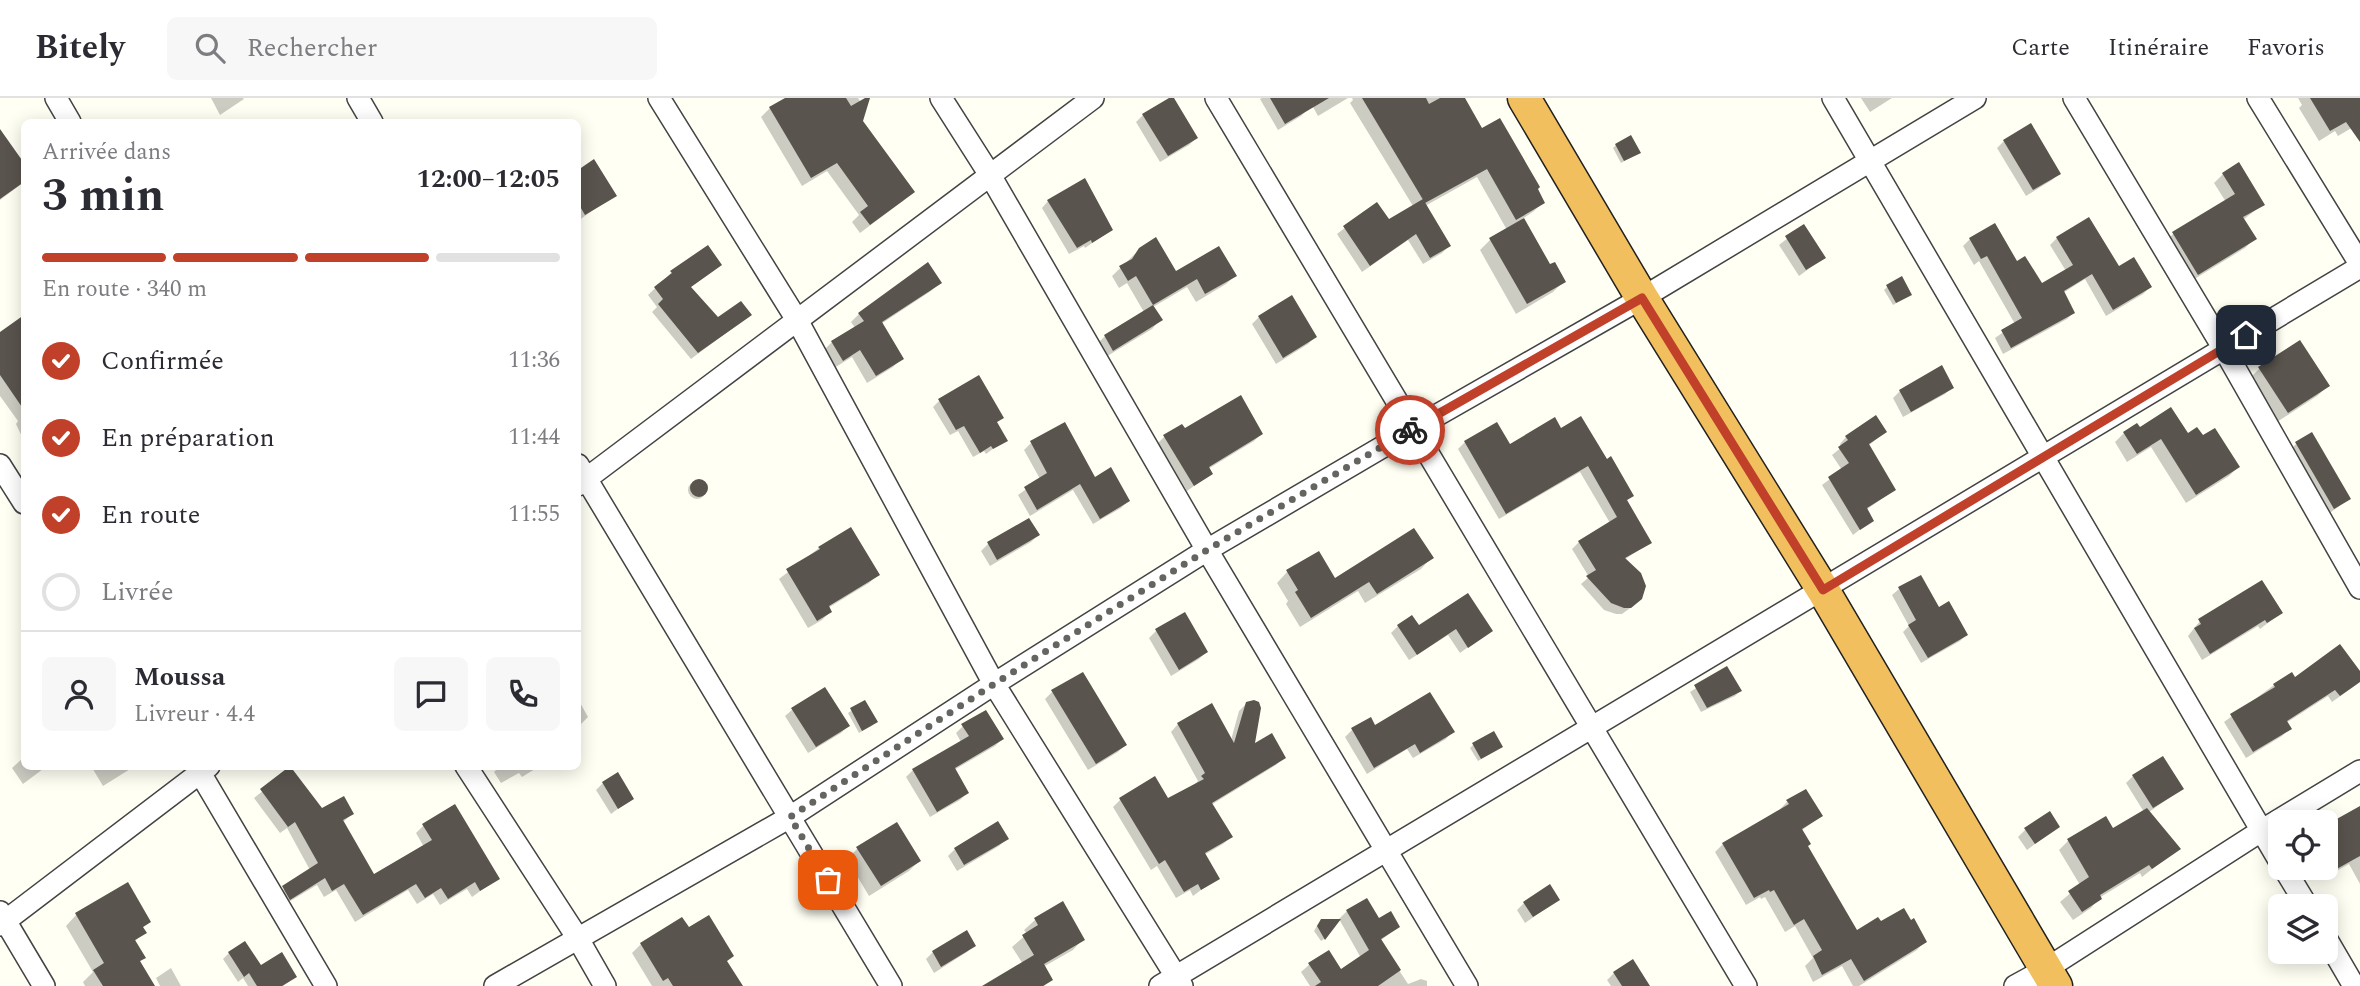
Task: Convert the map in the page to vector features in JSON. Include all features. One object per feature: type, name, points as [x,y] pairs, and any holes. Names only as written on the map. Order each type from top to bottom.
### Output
[{"type":"highway","points":[[1524,98],[1642,298],[1823,590],[2051,977]]},
{"type":"street","points":[[56,98],[68,119]]},
{"type":"street","points":[[358,98],[371,119]]},
{"type":"street","points":[[659,98],[797,320],[994,684],[1173,983],[1385,850],[1592,729],[2360,265],[2258,98]]},
{"type":"street","points":[[941,98],[990,176],[1207,550],[1467,986]]},
{"type":"street","points":[[581,475],[797,320],[1093,98]]},
{"type":"street","points":[[1216,98],[1746,986]]},
{"type":"street","points":[[1833,98],[2268,842]]},
{"type":"street","points":[[495,986],[790,817],[1207,550],[1642,298],[1975,98]]},
{"type":"street","points":[[2074,98],[2224,349],[2360,588]]},
{"type":"street","points":[[0,465],[21,498]]},
{"type":"street","points":[[581,478],[891,986]]},
{"type":"street","points":[[44,986],[2,919],[201,770]]},
{"type":"street","points":[[203,770],[326,986]]},
{"type":"street","points":[[469,770],[577,937],[605,986]]},
{"type":"street","points":[[2015,986],[2051,977],[2261,831],[2360,771]]},
{"type":"street","points":[[2338,959],[2354,986]]},
{"type":"building","points":[[785,98],[846,98],[851,106],[870,98],[863,121],[915,192],[870,225],[860,212],[868,206],[837,163],[811,178],[769,107]]},
{"type":"building","points":[[1169,98],[1174,98],[1198,138],[1168,156],[1142,114]]},
{"type":"building","points":[[1270,98],[1329,98],[1285,124]]},
{"type":"building","points":[[1362,98],[1426,98],[1429,104],[1440,98],[1465,98],[1482,128],[1500,118],[1540,187],[1538,189],[1545,203],[1516,220],[1487,169],[1425,203]]},
{"type":"building","points":[[2310,98],[2360,98],[2360,142],[2346,122],[2330,131]]},
{"type":"building","points":[[2031,123],[2061,174],[2033,190],[2003,140]]},
{"type":"building","points":[[0,129],[21,159],[21,184],[0,199]]},
{"type":"building","points":[[1631,135],[1641,153],[1624,161],[1615,144]]},
{"type":"building","points":[[594,159],[617,196],[585,215],[581,208],[581,168]]},
{"type":"building","points":[[2239,162],[2265,205],[2243,217],[2257,239],[2198,275],[2172,232],[2235,194],[2222,173]]},
{"type":"building","points":[[1085,178],[1113,230],[1092,243],[1091,240],[1077,248],[1047,200]]},
{"type":"building","points":[[1423,199],[1451,246],[1430,258],[1416,234],[1370,266],[1343,226],[1377,202],[1389,219]]},
{"type":"building","points":[[2089,217],[2119,266],[2134,257],[2152,287],[2113,310],[2092,274],[2064,291],[2075,313],[2011,348],[2001,330],[2022,318],[1987,256],[1981,259],[1969,238],[1995,223],[2017,261],[2025,256],[2042,283],[2073,265],[2056,237]]},
{"type":"building","points":[[1524,218],[1550,264],[1555,262],[1566,282],[1527,304],[1489,238]]},
{"type":"building","points":[[1804,224],[1826,258],[1806,270],[1785,236]]},
{"type":"building","points":[[1156,237],[1176,271],[1219,246],[1237,276],[1205,294],[1197,279],[1153,305],[1136,276],[1128,281],[1119,266],[1132,259],[1139,248]]},
{"type":"building","points":[[708,245],[722,265],[691,287],[718,317],[741,301],[752,315],[698,353],[658,304],[663,299],[654,287],[672,273],[670,271]]},
{"type":"building","points":[[928,262],[942,283],[882,322],[904,359],[876,376],[860,350],[843,361],[831,341],[864,321],[858,313]]},
{"type":"building","points":[[1902,276],[1912,295],[1896,303],[1886,285]]},
{"type":"building","points":[[1292,295],[1317,337],[1283,358],[1258,316]]},
{"type":"building","points":[[1153,305],[1163,320],[1113,351],[1104,335]]},
{"type":"building","points":[[21,317],[21,406],[0,375],[0,332]]},
{"type":"building","points":[[2300,340],[2330,386],[2288,413],[2258,367]]},
{"type":"building","points":[[1942,365],[1954,388],[1911,412],[1899,390]]},
{"type":"building","points":[[979,375],[1004,418],[997,422],[1008,441],[993,449],[991,446],[980,453],[964,426],[956,430],[938,399]]},
{"type":"building","points":[[1241,395],[1263,434],[1209,467],[1213,474],[1194,486],[1163,435],[1182,424],[1185,428]]},
{"type":"building","points":[[2171,407],[2188,433],[2197,427],[2203,435],[2215,428],[2240,467],[2196,495],[2161,439],[2137,454],[2123,432],[2137,423],[2140,427]]},
{"type":"building","points":[[1876,415],[1887,432],[1869,444],[1896,490],[1867,508],[1874,521],[1860,530],[1828,477],[1849,463],[1838,447],[1848,440],[1845,436]]},
{"type":"building","points":[[1581,416],[1607,459],[1611,456],[1634,496],[1627,500],[1652,543],[1625,558],[1641,573],[1646,586],[1642,599],[1631,608],[1611,603],[1586,576],[1596,570],[1578,541],[1617,517],[1588,466],[1506,514],[1464,441],[1497,422],[1510,444],[1555,417],[1561,428]]},
{"type":"building","points":[[1065,422],[1095,477],[1111,467],[1130,501],[1100,519],[1080,484],[1037,510],[1024,487],[1047,473],[1030,441]]},
{"type":"building","points":[[2312,432],[2351,499],[2334,509],[2295,442]]},
{"type":"building","points":[[699,479],[707,484],[708,488],[703,496],[699,497],[691,492],[690,488],[695,480]]},
{"type":"building","points":[[1029,518],[1040,535],[997,560],[987,542]]},
{"type":"building","points":[[851,527],[880,575],[829,606],[832,612],[817,621],[786,569]]},
{"type":"building","points":[[1414,528],[1434,558],[1377,594],[1369,582],[1311,618],[1295,592],[1298,590],[1286,570],[1319,551],[1335,578]]},
{"type":"building","points":[[1921,575],[1939,607],[1949,601],[1968,635],[1928,658],[1908,625],[1916,620],[1898,587]]},
{"type":"building","points":[[2262,580],[2283,613],[2267,623],[2265,620],[2210,654],[2194,628],[2201,624],[2198,619]]},
{"type":"building","points":[[1468,593],[1493,631],[1468,648],[1456,629],[1417,655],[1397,625],[1412,615],[1419,625]]},
{"type":"building","points":[[1185,612],[1208,652],[1179,670],[1155,629]]},
{"type":"building","points":[[2340,644],[2360,671],[2360,682],[2340,696],[2335,690],[2287,721],[2292,729],[2253,752],[2230,714],[2275,687],[2273,684],[2292,672],[2295,677]]},
{"type":"building","points":[[1727,666],[1742,691],[1707,708],[1694,685]]},
{"type":"building","points":[[1083,672],[1127,745],[1096,764],[1051,690]]},
{"type":"building","points":[[825,687],[850,726],[816,747],[791,708]]},
{"type":"building","points":[[1430,692],[1455,732],[1420,753],[1415,744],[1374,768],[1351,728],[1371,717],[1375,725]]},
{"type":"building","points":[[865,700],[878,722],[862,731],[850,708]]},
{"type":"building","points":[[1246,702],[1259,702],[1261,708],[1255,743],[1272,733],[1286,758],[1212,803],[1233,837],[1205,853],[1220,879],[1201,890],[1198,884],[1184,892],[1165,860],[1159,864],[1119,798],[1155,776],[1168,798],[1204,779],[1201,776],[1205,773],[1177,723],[1212,703],[1234,743]]},
{"type":"building","points":[[986,710],[1004,739],[955,768],[969,793],[937,812],[912,769],[969,736],[961,724]]},
{"type":"building","points":[[1494,731],[1503,747],[1481,759],[1472,743]]},
{"type":"building","points":[[2163,756],[2184,789],[2153,808],[2132,775]]},
{"type":"building","points":[[285,770],[293,770],[322,808],[344,796],[354,814],[343,820],[374,874],[432,840],[422,824],[455,804],[500,879],[480,891],[475,882],[448,899],[441,888],[425,898],[416,884],[363,915],[344,884],[332,891],[325,878],[290,900],[282,886],[318,863],[295,822],[288,827],[260,789]]},
{"type":"building","points":[[618,772],[634,799],[618,809],[602,782]]},
{"type":"building","points":[[1806,789],[1823,816],[1802,829],[1811,844],[1808,846],[1857,930],[1878,917],[1881,921],[1904,908],[1911,920],[1914,918],[1927,942],[1864,981],[1851,959],[1822,975],[1813,956],[1822,950],[1804,919],[1794,925],[1774,890],[1754,898],[1722,843],[1789,804],[1786,800]]},
{"type":"building","points":[[2360,806],[2360,856],[2338,868],[2338,818]]},
{"type":"building","points":[[2147,808],[2181,849],[2152,869],[2149,865],[2100,895],[2102,899],[2082,912],[2068,891],[2089,877],[2067,839],[2106,816],[2113,828]]},
{"type":"building","points":[[2050,811],[2060,827],[2035,844],[2024,828]]},
{"type":"building","points":[[998,821],[1009,839],[964,865],[954,848]]},
{"type":"building","points":[[897,822],[921,861],[881,886],[856,847]]},
{"type":"building","points":[[128,882],[151,922],[143,927],[147,933],[135,940],[146,958],[140,961],[155,986],[103,986],[93,970],[104,963],[75,913]]},
{"type":"building","points":[[1550,884],[1560,900],[1533,917],[1523,902]]},
{"type":"building","points":[[1367,898],[1379,918],[1391,911],[1400,927],[1381,939],[1401,970],[1378,986],[1315,986],[1321,982],[1308,963],[1329,950],[1341,969],[1369,950],[1346,910]]},
{"type":"building","points":[[1063,901],[1085,940],[1044,964],[1053,980],[1043,986],[982,986],[1034,955],[1022,935],[1038,925],[1034,918]]},
{"type":"building","points":[[709,915],[734,956],[727,961],[743,986],[673,986],[668,978],[663,981],[640,943],[682,917],[689,927]]},
{"type":"building","points":[[1321,919],[1341,919],[1325,940],[1317,926]]},
{"type":"building","points":[[967,930],[976,946],[941,967],[932,951]]},
{"type":"building","points":[[245,941],[261,965],[282,952],[297,977],[282,986],[257,986],[249,973],[244,977],[228,952]]},
{"type":"building","points":[[1633,959],[1650,986],[1622,986],[1613,972]]},
{"type":"way so far","points":[[828,880],[790,817],[1207,550],[1410,430]]},
{"type":"route","points":[[1410,430],[1642,298],[1823,590],[2246,335]]}]
